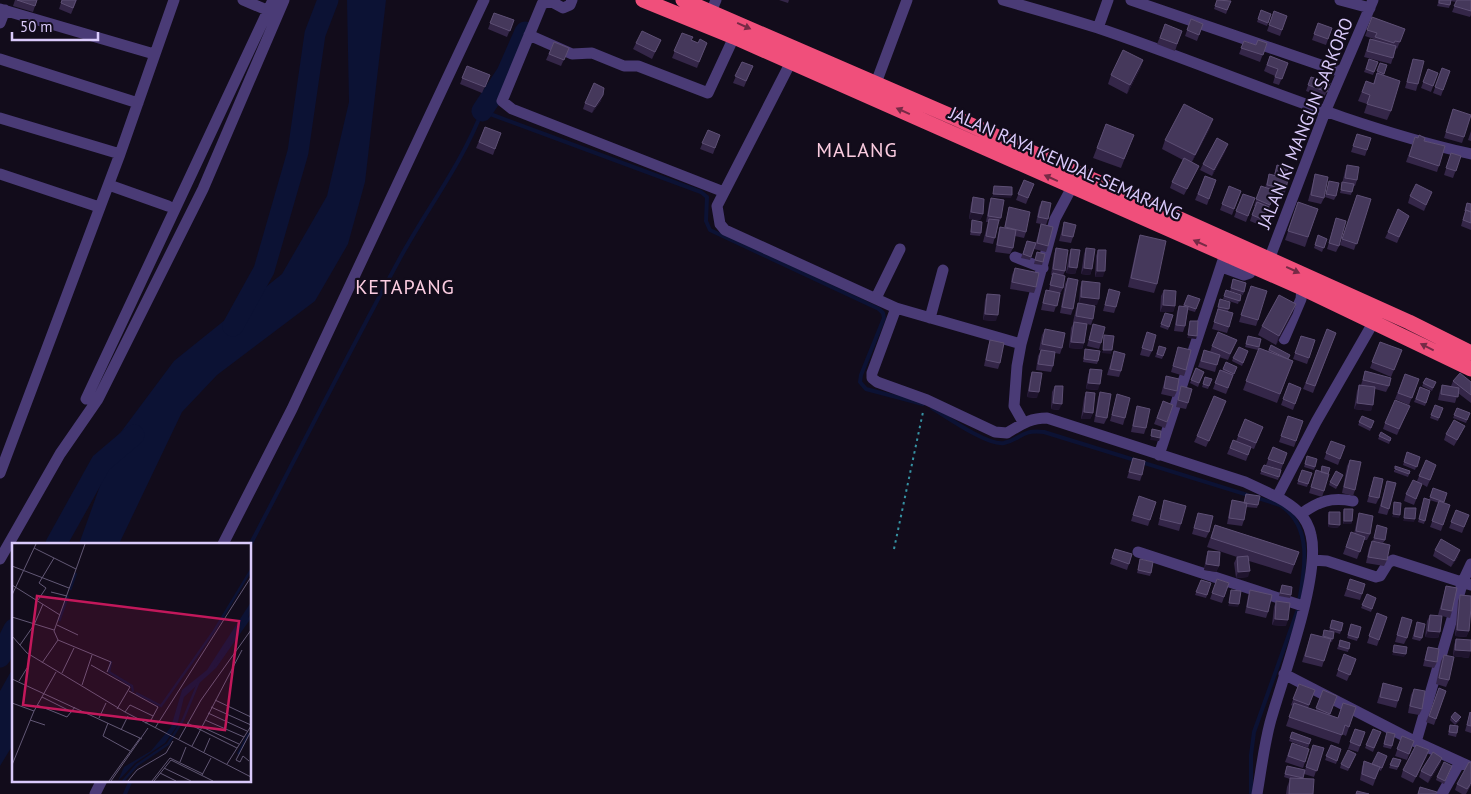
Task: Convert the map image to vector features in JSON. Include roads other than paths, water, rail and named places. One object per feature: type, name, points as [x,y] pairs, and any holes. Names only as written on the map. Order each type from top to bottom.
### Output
[{"type":"highway","name":"JALAN RAYA KENDAL-SEMARANG","points":[[643,0],[734,37],[876,83],[1262,266],[1377,317],[1471,368]]},
{"type":"highway","name":"JALAN RAYA KENDAL-SEMARANG","points":[[684,0],[714,6],[794,56],[1072,187],[1223,261],[1262,266],[1302,288],[1471,353]]},
{"type":"street","points":[[0,474],[120,154],[172,0]]},
{"type":"street","points":[[243,0],[273,8]]},
{"type":"street","points":[[86,399],[273,8],[284,0]]},
{"type":"street","points":[[224,543],[297,400],[484,0]]},
{"type":"street","points":[[572,0],[570,5],[564,8],[550,1],[542,4],[502,101],[512,109],[724,192]]},
{"type":"street","points":[[876,83],[907,0]]},
{"type":"street","points":[[1003,0],[1098,28],[1325,112],[1418,142],[1471,154]]},
{"type":"street","points":[[1098,28],[1108,0]]},
{"type":"street","points":[[1131,0],[1341,72]]},
{"type":"street","points":[[1340,0],[1372,4]]},
{"type":"street","name":"JALAN KI MANGUN SARKORO","points":[[1262,266],[1341,72],[1372,4]]},
{"type":"street","points":[[0,559],[60,454],[98,399],[203,189],[273,8]]},
{"type":"street","points":[[0,23],[2,9],[154,54]]},
{"type":"street","points":[[529,35],[572,54],[592,53],[624,66],[638,66],[708,93],[734,37]]},
{"type":"street","points":[[794,56],[717,206],[720,224],[725,230],[896,308],[1021,344]]},
{"type":"street","points":[[0,59],[138,102]]},
{"type":"street","points":[[0,118],[120,154]]},
{"type":"street","points":[[0,174],[99,207]]},
{"type":"street","points":[[108,185],[168,206]]},
{"type":"street","points":[[1023,422],[1014,406],[1017,366],[1021,344],[1055,219],[1072,187]]},
{"type":"street","points":[[876,298],[900,249]]},
{"type":"street","points":[[1015,257],[1043,268]]},
{"type":"street","points":[[1158,455],[1223,261]]},
{"type":"street","points":[[930,318],[943,270]]},
{"type":"street","points":[[1284,339],[1301,299],[1302,288]]},
{"type":"street","points":[[896,308],[872,378],[995,432],[1007,433],[1023,422],[1033,418],[1048,418],[1245,482],[1277,497],[1301,514],[1312,537],[1312,560],[1269,726],[1257,794]]},
{"type":"street","points":[[1277,497],[1316,422],[1377,317]]},
{"type":"street","points":[[1301,514],[1314,504],[1328,499],[1353,501]]},
{"type":"street","points":[[1138,552],[1300,605]]},
{"type":"street","points":[[1312,560],[1327,561],[1376,577],[1380,576],[1388,563],[1393,560],[1467,583]]},
{"type":"street","points":[[1416,742],[1467,583],[1471,564]]},
{"type":"street","points":[[1284,674],[1416,742],[1471,767]]},
{"type":"street","points":[[1442,794],[1460,762]]},
{"type":"street","points":[[95,794],[101,782]]},
{"type":"water","points":[[347,0],[386,0],[365,182],[348,244],[315,301],[217,375],[182,412],[119,543],[79,543],[118,436],[174,361],[282,274],[327,196],[349,102]]},
{"type":"water","points":[[12,670],[12,746],[0,766],[0,691]]},
{"type":"waterway","points":[[233,326],[264,270],[298,152],[315,34],[328,0]]},
{"type":"waterway","points":[[482,111],[507,73],[525,32]]},
{"type":"waterway","points":[[251,543],[380,295],[409,241],[464,150],[482,111],[701,192],[707,197],[706,221],[710,230],[879,309],[883,313],[884,318],[861,375],[860,382],[866,389],[923,404]]},
{"type":"waterway","points":[[932,408],[978,436],[997,443],[1010,441],[1026,433],[1044,432],[1280,505],[1291,514],[1298,524],[1302,536],[1304,562],[1299,602]]},
{"type":"waterway","points":[[57,543],[101,463],[134,435]]},
{"type":"waterway","points":[[1251,794],[1251,755],[1254,732],[1297,612]]},
{"type":"waterway","points":[[0,657],[12,633]]},
{"type":"waterway","points":[[125,794],[130,782]]},
{"type":"district","name":"MALANG","points":[[857,150]]},
{"type":"district","name":"KETAPANG","points":[[405,287]]}]
